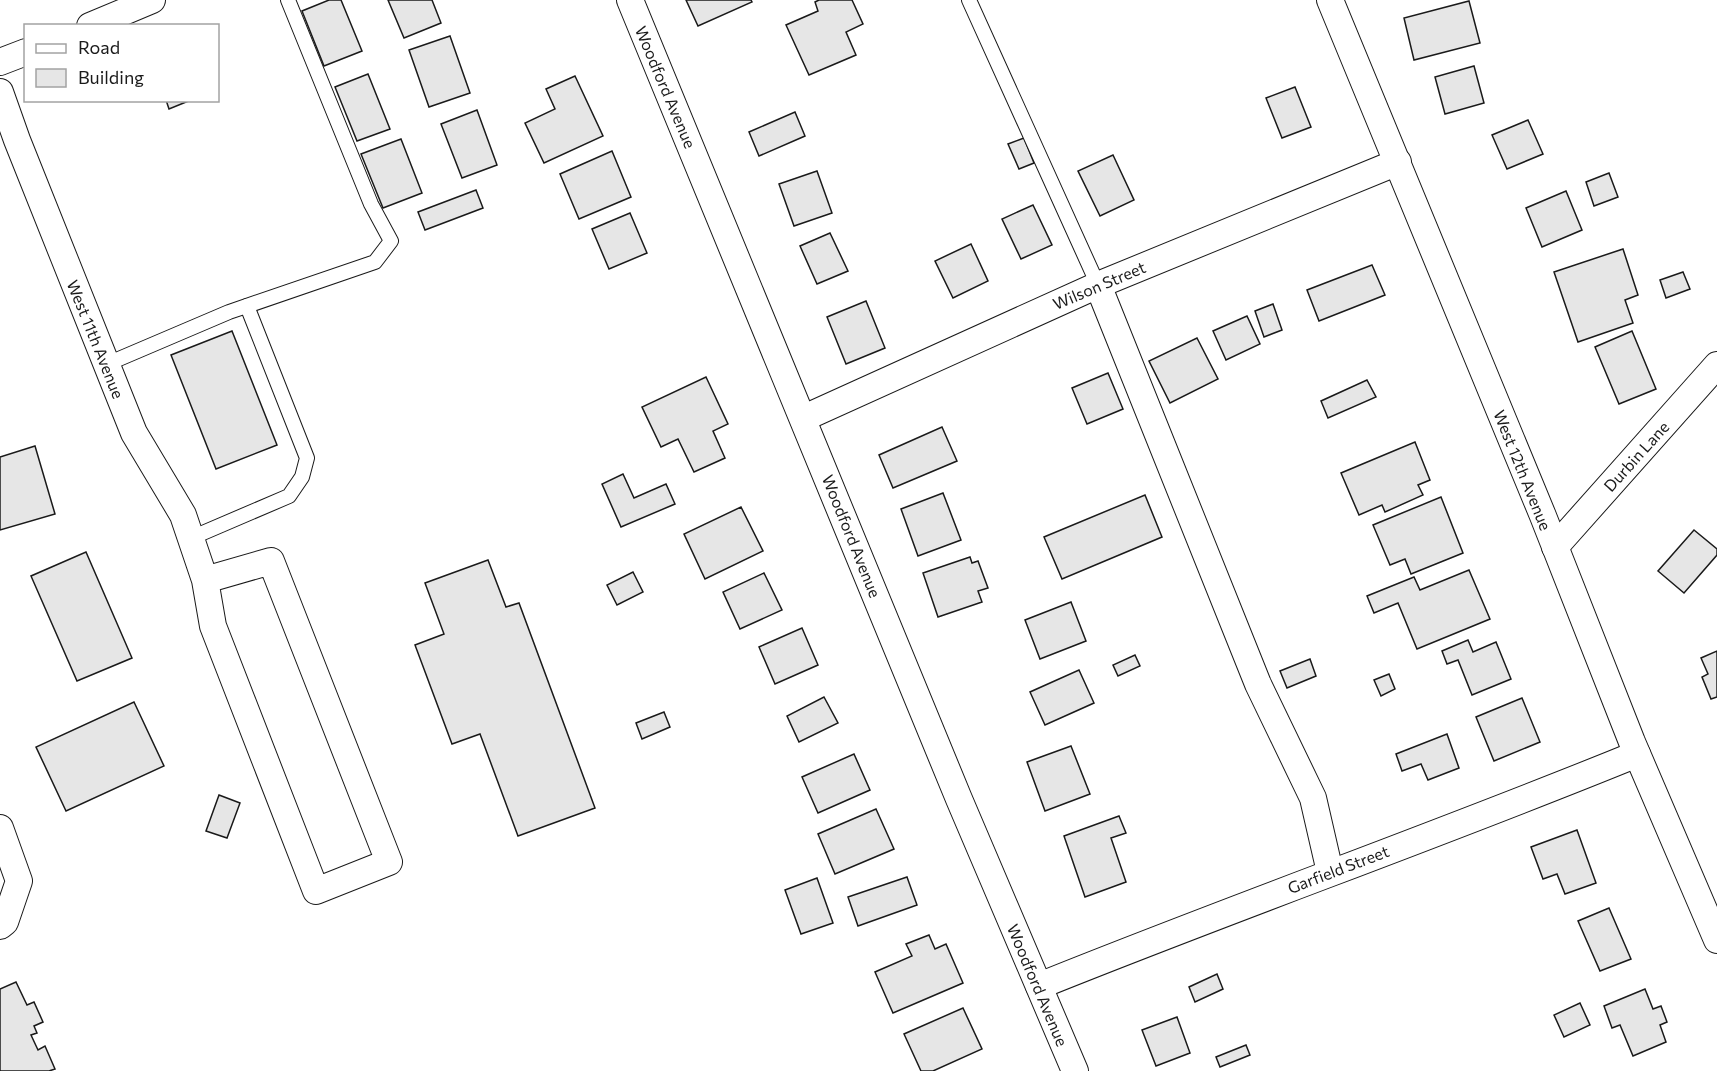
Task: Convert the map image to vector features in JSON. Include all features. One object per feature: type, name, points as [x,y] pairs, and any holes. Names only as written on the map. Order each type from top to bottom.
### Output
[{"type":"street","points":[[95,24],[152,0]]},
{"type":"street","name":"Woodford Avenue","points":[[630,0],[959,799],[1075,1071]]},
{"type":"street","name":"West 12th Avenue","points":[[1330,0],[1555,547],[1637,754],[1717,940]]},
{"type":"street","points":[[0,62],[24,53]]},
{"type":"street","name":"West 11th Avenue","points":[[0,92],[134,432],[183,515],[205,580],[213,626],[316,891],[389,862],[271,561],[205,580]]},
{"type":"street","name":"Wilson Street","points":[[804,418],[1098,285],[1398,162]]},
{"type":"street","points":[[1098,285],[1257,684],[1313,798],[1330,872]]},
{"type":"street","name":"Durbin Lane","points":[[1555,547],[1717,365]]},
{"type":"street","name":"Garfield Street","points":[[1039,986],[1330,872],[1496,811],[1637,754]]},
{"type":"street","points":[[0,828],[19,881],[5,922],[0,926]]},
{"type":"lane","points":[[107,364],[247,306],[375,262],[391,241],[371,204],[288,0]]},
{"type":"lane","points":[[969,0],[1098,285]]},
{"type":"lane","points":[[191,538],[289,496],[302,477],[307,458],[247,306]]},
{"type":"building","points":[[329,0],[341,0],[362,51],[324,66],[302,11]]},
{"type":"building","points":[[388,0],[432,0],[441,23],[404,38]]},
{"type":"building","points":[[686,0],[751,0],[752,2],[698,26]]},
{"type":"building","points":[[852,0],[863,24],[846,32],[856,55],[809,75],[786,25],[818,11],[815,2]]},
{"type":"building","points":[[1469,1],[1480,43],[1414,60],[1404,18]]},
{"type":"building","points":[[450,36],[470,93],[429,107],[409,50]]},
{"type":"building","points":[[1474,66],[1484,103],[1445,114],[1435,77]]},
{"type":"building","points":[[368,74],[390,129],[357,141],[335,87]]},
{"type":"building","points":[[575,76],[603,136],[544,163],[525,123],[555,109],[546,89]]},
{"type":"building","points":[[1295,87],[1311,127],[1282,138],[1266,98]]},
{"type":"building","points":[[167,102],[186,102],[169,109]]},
{"type":"building","points":[[477,110],[497,165],[462,178],[441,124]]},
{"type":"building","points":[[795,112],[805,136],[759,156],[749,132]]},
{"type":"building","points":[[1528,120],[1543,154],[1507,169],[1492,135]]},
{"type":"building","points":[[1024,138],[1034,163],[1019,169],[1008,144]]},
{"type":"building","points":[[401,139],[422,193],[383,208],[361,154]]},
{"type":"building","points":[[612,151],[631,197],[579,219],[560,174]]},
{"type":"building","points":[[1113,155],[1134,200],[1100,216],[1078,171]]},
{"type":"building","points":[[817,171],[832,213],[794,226],[779,184]]},
{"type":"building","points":[[1609,173],[1618,197],[1594,206],[1586,182]]},
{"type":"building","points":[[476,190],[483,208],[425,230],[418,212]]},
{"type":"building","points":[[1566,191],[1582,230],[1542,247],[1526,208]]},
{"type":"building","points":[[1033,205],[1052,245],[1021,259],[1002,219]]},
{"type":"building","points":[[630,213],[647,253],[609,269],[592,229]]},
{"type":"building","points":[[830,233],[848,271],[817,284],[800,246]]},
{"type":"building","points":[[971,244],[988,281],[953,298],[935,261]]},
{"type":"building","points":[[1623,249],[1638,295],[1625,300],[1633,323],[1578,342],[1554,272]]},
{"type":"building","points":[[1372,265],[1385,295],[1319,321],[1307,290]]},
{"type":"building","points":[[1683,272],[1690,289],[1666,298],[1660,280]]},
{"type":"building","points":[[866,301],[885,348],[846,364],[827,317]]},
{"type":"building","points":[[1273,304],[1282,330],[1264,337],[1255,311]]},
{"type":"building","points":[[1247,316],[1260,344],[1226,360],[1213,331]]},
{"type":"building","points":[[232,331],[277,445],[216,469],[171,355]]},
{"type":"building","points":[[1632,331],[1656,389],[1619,404],[1595,347]]},
{"type":"building","points":[[1197,338],[1218,379],[1170,403],[1149,361]]},
{"type":"building","points":[[1108,373],[1123,409],[1087,424],[1072,388]]},
{"type":"building","points":[[706,377],[728,424],[713,431],[725,458],[694,472],[678,439],[661,447],[642,407]]},
{"type":"building","points":[[1367,380],[1376,397],[1328,418],[1321,401]]},
{"type":"building","points":[[942,427],[957,461],[893,488],[879,455]]},
{"type":"building","points":[[1415,442],[1430,480],[1418,485],[1423,495],[1385,512],[1382,505],[1359,515],[1341,473]]},
{"type":"building","points":[[35,446],[55,514],[0,530],[0,457]]},
{"type":"building","points":[[623,474],[634,498],[666,484],[675,504],[621,527],[602,484]]},
{"type":"building","points":[[943,493],[961,540],[918,556],[901,509]]},
{"type":"building","points":[[1145,495],[1162,537],[1062,579],[1044,537]]},
{"type":"building","points":[[1441,497],[1463,553],[1411,574],[1405,559],[1390,565],[1373,525]]},
{"type":"building","points":[[741,507],[763,551],[705,579],[684,534]]},
{"type":"building","points":[[1694,530],[1717,549],[1717,555],[1684,593],[1658,571]]},
{"type":"building","points":[[86,552],[132,658],[77,681],[31,576]]},
{"type":"building","points":[[970,557],[972,563],[978,561],[988,588],[978,591],[982,602],[938,617],[923,573]]},
{"type":"building","points":[[488,560],[506,607],[519,603],[595,808],[518,836],[480,734],[452,744],[415,645],[444,634],[425,583]]},
{"type":"building","points":[[1469,570],[1490,619],[1417,649],[1398,603],[1374,613],[1367,596],[1414,577],[1420,590]]},
{"type":"building","points":[[633,572],[643,592],[617,605],[607,585]]},
{"type":"building","points":[[764,573],[782,610],[740,629],[723,592]]},
{"type":"building","points":[[1071,602],[1086,641],[1040,659],[1025,620]]},
{"type":"building","points":[[802,628],[818,665],[775,684],[759,647]]},
{"type":"building","points":[[1468,640],[1473,652],[1496,642],[1511,679],[1472,695],[1458,660],[1447,664],[1442,651]]},
{"type":"building","points":[[1717,651],[1717,697],[1711,699],[1702,677],[1708,674],[1701,658]]},
{"type":"building","points":[[1135,655],[1140,666],[1118,676],[1113,665]]},
{"type":"building","points":[[1310,659],[1316,676],[1287,688],[1280,671]]},
{"type":"building","points":[[1079,670],[1094,703],[1045,725],[1030,692]]},
{"type":"building","points":[[1389,674],[1395,689],[1381,696],[1374,680]]},
{"type":"building","points":[[824,697],[838,723],[799,742],[787,716]]},
{"type":"building","points":[[1522,698],[1540,742],[1494,761],[1476,717]]},
{"type":"building","points":[[134,702],[164,766],[66,811],[36,747]]},
{"type":"building","points":[[664,712],[670,727],[642,739],[636,723]]},
{"type":"building","points":[[1447,734],[1459,768],[1428,780],[1421,764],[1402,771],[1396,754]]},
{"type":"building","points":[[1071,746],[1090,794],[1045,811],[1027,762]]},
{"type":"building","points":[[854,754],[870,790],[818,813],[802,777]]},
{"type":"building","points":[[219,795],[240,803],[227,838],[206,831]]},
{"type":"building","points":[[876,809],[894,849],[835,874],[818,834]]},
{"type":"building","points":[[1119,816],[1126,833],[1111,838],[1126,882],[1085,897],[1064,836]]},
{"type":"building","points":[[1577,830],[1596,883],[1565,894],[1557,874],[1543,879],[1531,847]]},
{"type":"building","points":[[907,877],[917,905],[858,926],[848,897]]},
{"type":"building","points":[[817,878],[833,923],[801,934],[785,890]]},
{"type":"building","points":[[1609,908],[1631,959],[1600,971],[1578,921]]},
{"type":"building","points":[[929,935],[935,949],[946,944],[963,983],[893,1013],[875,972],[912,956],[906,944]]},
{"type":"building","points":[[1217,974],[1223,989],[1195,1002],[1189,987]]},
{"type":"building","points":[[16,982],[27,1005],[34,1002],[43,1022],[34,1026],[37,1033],[31,1035],[38,1050],[45,1046],[55,1069],[0,1071],[0,989]]},
{"type":"building","points":[[1645,989],[1653,1009],[1661,1006],[1667,1022],[1660,1025],[1666,1042],[1633,1056],[1620,1025],[1612,1028],[1604,1006]]},
{"type":"building","points":[[1580,1003],[1590,1025],[1564,1037],[1554,1015]]},
{"type":"building","points":[[963,1008],[982,1049],[933,1071],[921,1071],[904,1034]]},
{"type":"building","points":[[1177,1017],[1190,1053],[1156,1066],[1142,1030]]},
{"type":"building","points":[[1246,1045],[1250,1055],[1220,1067],[1216,1057]]}]
